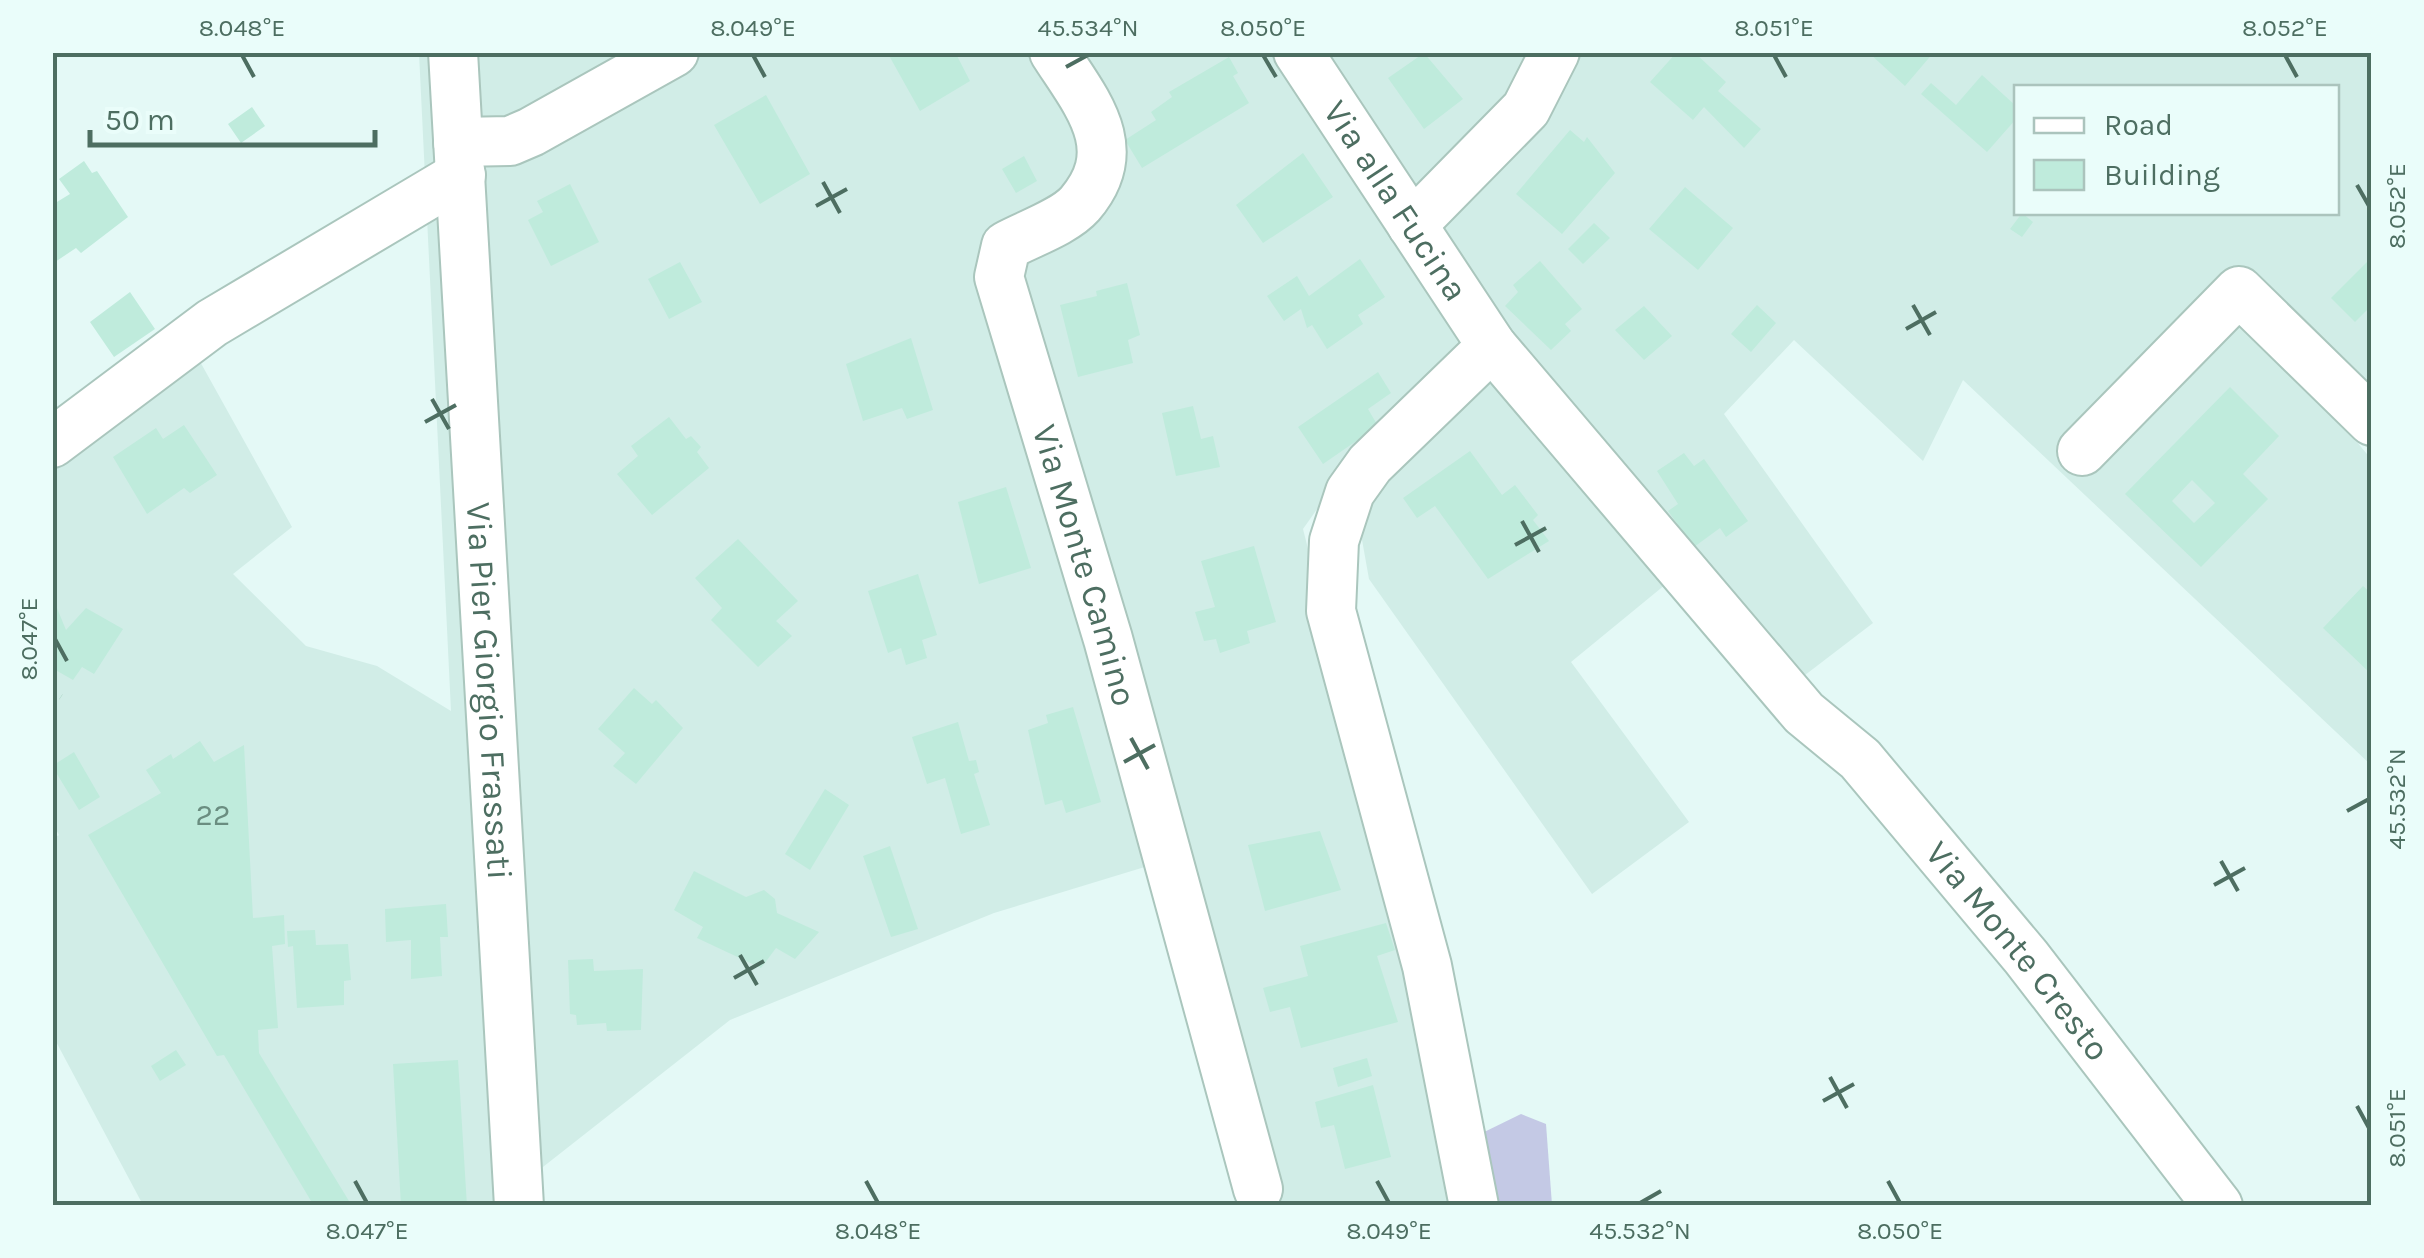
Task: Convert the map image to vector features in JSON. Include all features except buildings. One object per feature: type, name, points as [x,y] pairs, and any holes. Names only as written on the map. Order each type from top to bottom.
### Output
[{"type":"street","name":"Via Pier Giorgio Frassati","points":[[453,52],[519,1206]]},
{"type":"street","points":[[52,443],[212,323],[460,158],[532,132],[674,52]]},
{"type":"street","name":"Via Monte Camino","points":[[1054,52],[1097,119],[1104,164],[1079,206],[1006,246],[1000,277],[1108,639],[1258,1189]]},
{"type":"street","name":"Via alla Fucina","points":[[1298,52],[1492,346],[1804,713]]},
{"type":"street","points":[[1412,225],[1526,109],[1556,52]]},
{"type":"street","points":[[2082,451],[2238,291],[2372,422]]},
{"type":"street","points":[[1474,1206],[1426,966],[1330,611],[1334,541],[1350,492],[1370,464],[1492,346]]},
{"type":"street","name":"Via Monte Cresto","points":[[1804,713],[1860,758],[2026,957],[2218,1206]]},
{"type":"path","points":[[52,692],[60,697]]},
{"type":"shaded area","points":[[419,53],[2371,53],[2371,416],[2352,436],[2371,459],[2371,765],[1963,380],[1923,461],[1794,340],[1724,414],[1873,623],[1775,698],[1677,575],[1571,662],[1689,822],[1592,894],[1369,579],[1359,523],[1327,495],[1303,529],[1422,1002],[1490,1205],[1244,1205],[1148,866],[994,913],[730,1020],[520,1185],[520,1205],[143,1205],[53,1036],[52,839],[59,835],[53,824],[53,436],[188,340],[292,527],[233,574],[306,646],[377,666],[451,711]]},
{"type":"shaded area","points":[[1521,1114],[1546,1124],[1552,1205],[1490,1205],[1474,1137]]}]
